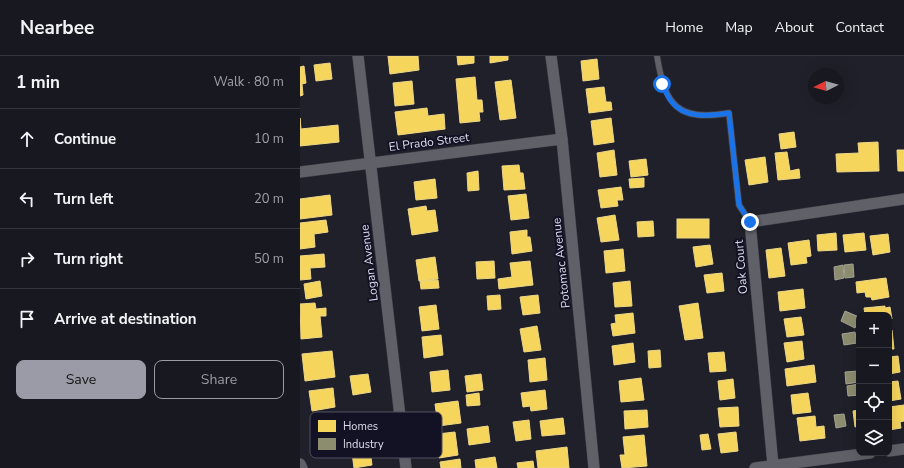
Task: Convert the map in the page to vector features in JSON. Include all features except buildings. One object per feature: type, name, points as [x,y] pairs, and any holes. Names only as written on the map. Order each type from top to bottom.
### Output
[{"type":"street","name":"Logan Avenue","points":[[358,56],[399,412]]},
{"type":"street","name":"Potomac Avenue","points":[[551,56],[562,139],[594,468]]},
{"type":"street","name":"El Prado Street","points":[[300,172],[562,139]]},
{"type":"street","name":"Oak Court","points":[[773,465],[750,222],[904,199]]},
{"type":"street","points":[[892,451],[904,449]]},
{"type":"street","points":[[755,468],[773,465],[819,464],[856,456]]},
{"type":"street","name":"Logan Avenue","points":[[405,458],[406,468]]},
{"type":"street","points":[[300,464],[302,468]]},
{"type":"lane","points":[[658,56],[662,84],[670,100],[679,110],[693,115],[713,116],[729,113],[739,205],[750,222]]},
{"type":"route","points":[[662,84],[670,100],[679,110],[693,115],[713,116],[729,113],[739,205],[750,222]]}]
